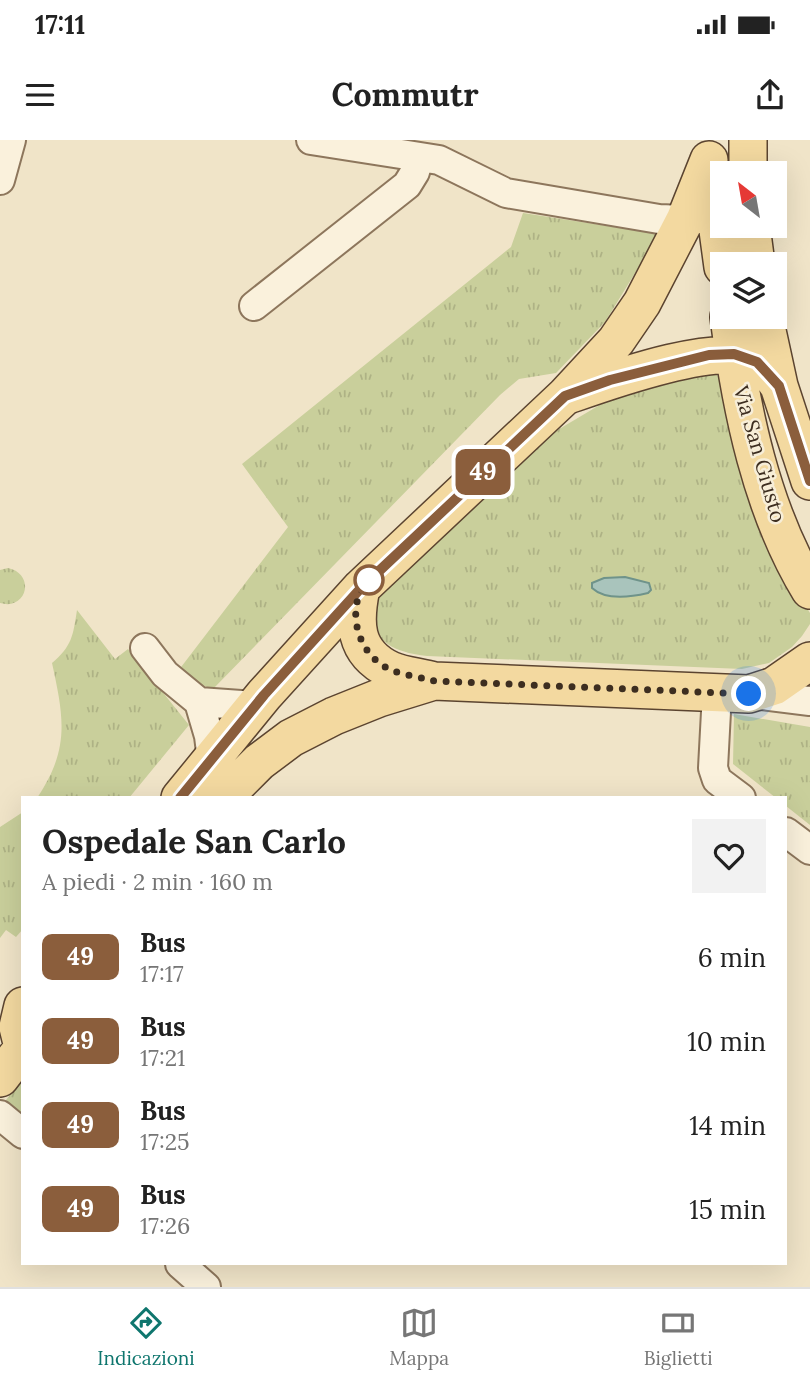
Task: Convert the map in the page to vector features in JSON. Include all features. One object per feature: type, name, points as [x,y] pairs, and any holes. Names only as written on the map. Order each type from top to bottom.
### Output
[{"type":"main road","points":[[748,140],[748,161]]},
{"type":"main road","points":[[182,796],[256,706],[361,588],[565,396],[616,341],[642,303],[685,220],[709,150]]},
{"type":"main road","points":[[709,150],[721,252]]},
{"type":"main road","name":"Via San Giusto","points":[[731,329],[762,478],[785,541],[810,590]]},
{"type":"main road","name":"Via San Giusto","points":[[767,329],[779,386],[810,481]]},
{"type":"main road","points":[[565,396],[610,380],[709,355],[734,354]]},
{"type":"main road","name":"Via San Giusto","points":[[734,354],[757,362],[779,386]]},
{"type":"main road","points":[[361,588],[355,625],[361,641],[372,656],[390,670],[434,681],[733,693],[774,686],[810,661]]},
{"type":"main road","points":[[225,796],[250,770],[291,738],[334,716],[379,698],[434,681]]},
{"type":"main road","points":[[0,1023],[21,996]]},
{"type":"main road","points":[[21,1014],[18,1027],[21,1040]]},
{"type":"main road","points":[[0,1078],[21,1051]]},
{"type":"street","points":[[0,180],[10,140]]},
{"type":"street","points":[[312,140],[443,162],[506,193],[659,219],[685,220]]},
{"type":"street","points":[[254,306],[407,185],[415,172],[419,157]]},
{"type":"street","points":[[145,648],[165,674],[199,702],[209,736],[212,760]]},
{"type":"street","points":[[738,796],[717,780],[713,768],[733,693],[810,701]]},
{"type":"street","points":[[199,702],[256,706]]},
{"type":"street","points":[[787,833],[810,850]]},
{"type":"street","points":[[0,1115],[21,1132]]},
{"type":"street","points":[[181,1265],[206,1287]]},
{"type":"green space","points":[[523,213],[659,234],[605,322],[556,373],[519,379],[500,395],[213,689],[175,675],[288,527],[242,464],[511,247]]},
{"type":"green space","points":[[712,372],[724,380],[794,587],[810,613],[810,624],[792,647],[769,663],[742,669],[427,656],[400,650],[381,638],[375,629],[373,618],[378,590],[534,444],[603,403],[660,382]]},
{"type":"green space","points":[[8,568],[17,572],[25,584],[22,597],[9,604],[0,603],[0,570]]},
{"type":"green space","points":[[77,610],[115,659],[128,649],[189,725],[131,796],[38,796],[55,764],[61,733],[59,700],[52,663],[71,640]]},
{"type":"green space","points":[[734,714],[810,727],[810,825],[787,807],[787,796],[773,796],[733,764]]},
{"type":"green space","points":[[21,813],[21,931],[16,937],[6,930],[0,938],[0,827]]},
{"type":"green space","points":[[21,1081],[21,1119],[2,1105]]},
{"type":"water","points":[[625,577],[649,583],[651,590],[648,593],[619,597],[604,595],[592,588],[592,583],[604,578]]},
{"type":"bus line","name":"49","points":[[182,796],[264,695],[361,588],[565,396],[610,380],[709,355],[734,354],[757,362],[779,386],[810,481]]},
{"type":"route","points":[[369,580],[361,588],[355,625],[361,641],[372,656],[390,670],[434,681],[749,694]]}]
